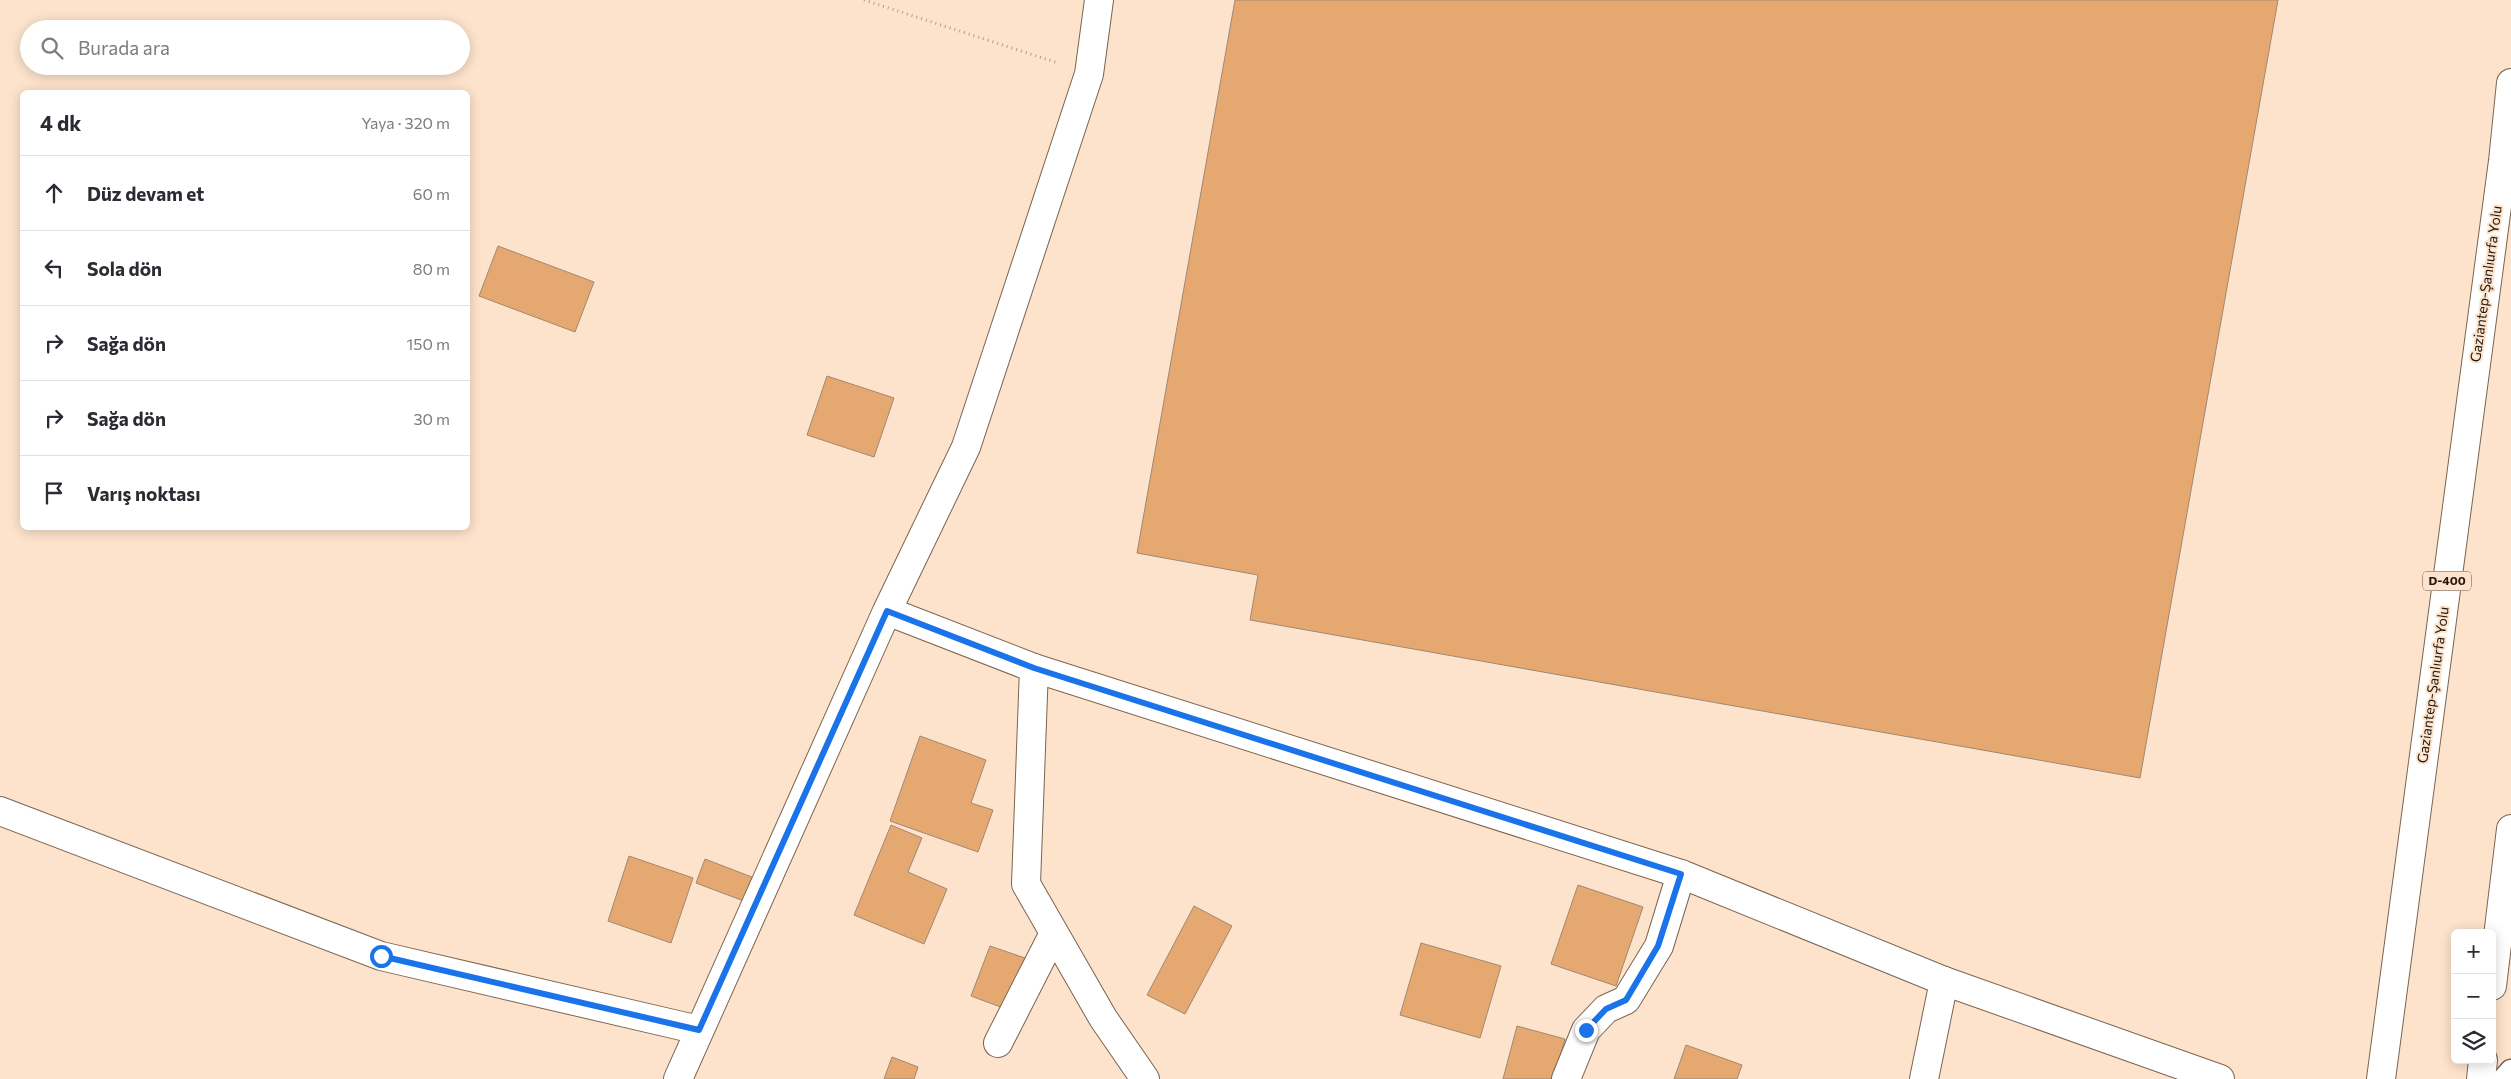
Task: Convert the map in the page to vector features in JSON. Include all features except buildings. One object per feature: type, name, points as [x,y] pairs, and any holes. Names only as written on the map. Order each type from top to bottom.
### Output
[{"type":"main road","points":[[678,1079],[887,611],[966,447],[1089,74],[1099,0]]},
{"type":"main road","name":"Gaziantep-Şanlıurfa Yolu","points":[[2381,1079],[2511,83]]},
{"type":"main road","points":[[887,611],[1034,668],[1681,874],[1944,981],[2220,1079]]},
{"type":"main road","points":[[1034,668],[1026,884],[1103,1018],[1145,1079]]},
{"type":"main road","points":[[0,811],[381,956],[699,1030]]},
{"type":"main road","points":[[2493,974],[2511,828]]},
{"type":"main road","points":[[1566,1079],[1586,1030],[1606,1009],[1626,1000],[1658,946],[1681,874]]},
{"type":"main road","points":[[998,1043],[1054,933]]},
{"type":"main road","points":[[1924,1079],[1944,981]]},
{"type":"main road","points":[[2481,1079],[2483,1064]]},
{"type":"lane","points":[[2504,1079],[2511,1071]]},
{"type":"path","points":[[864,0],[1089,74]]},
{"type":"route","points":[[381,956],[699,1030],[887,611],[1034,668],[1681,874],[1658,946],[1626,1000],[1606,1009],[1586,1030]]}]
